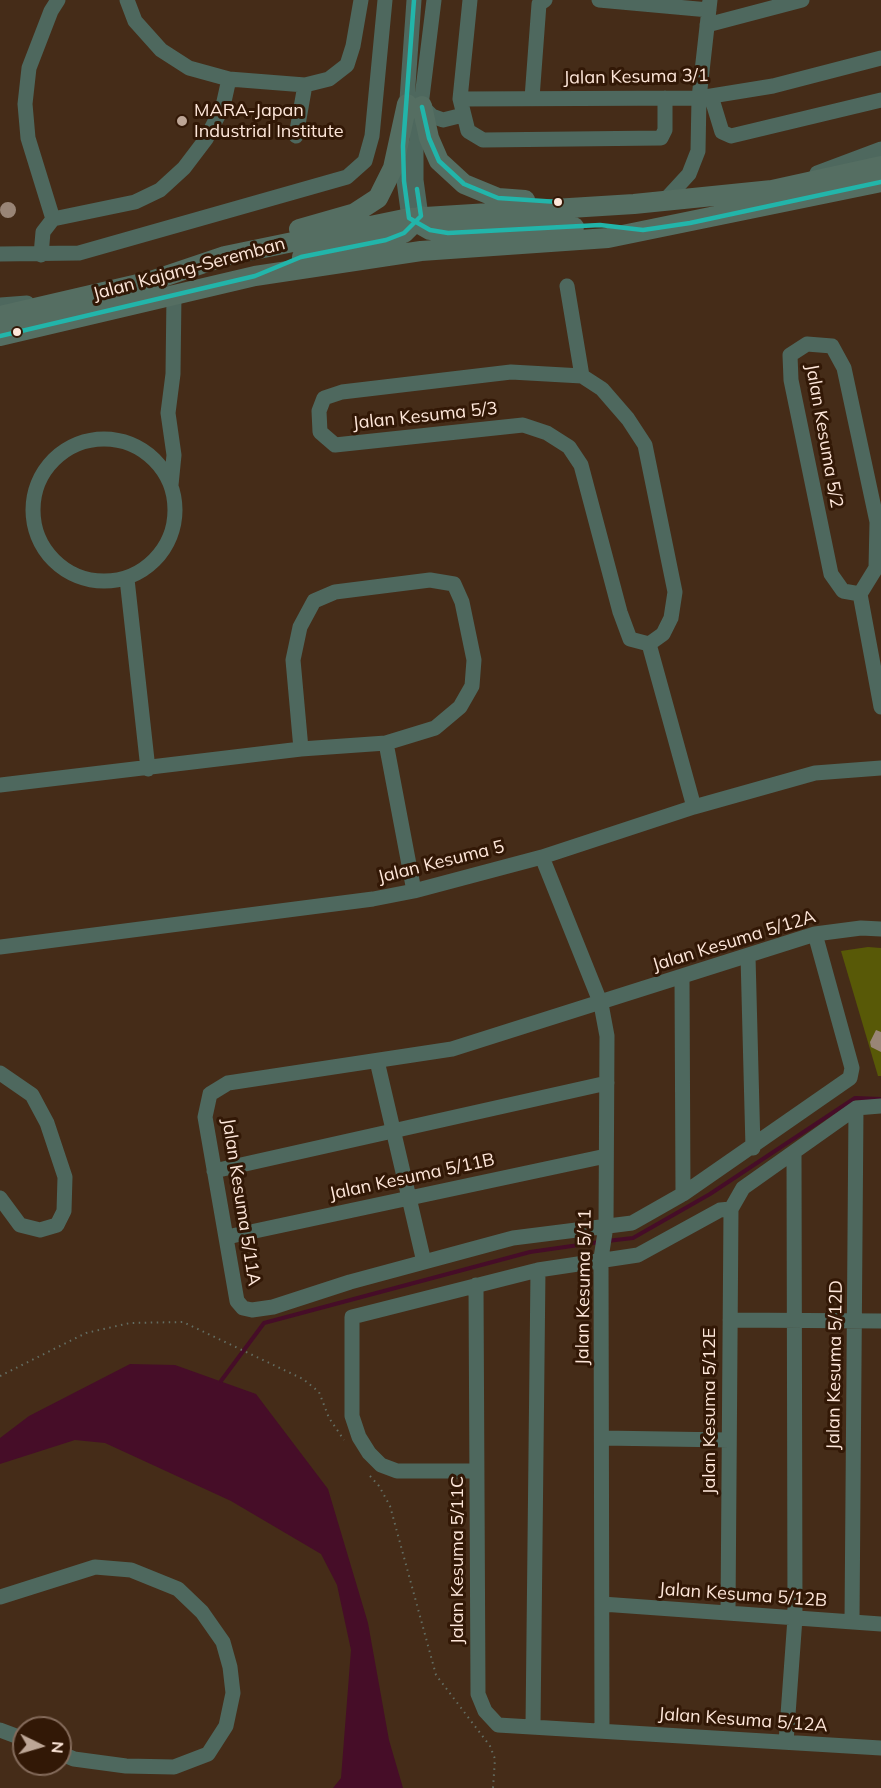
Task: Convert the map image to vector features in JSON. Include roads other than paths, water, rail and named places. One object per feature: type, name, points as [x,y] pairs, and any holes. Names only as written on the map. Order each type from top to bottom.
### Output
[{"type":"main road","points":[[414,105],[439,161],[464,184],[498,198],[634,204]]},
{"type":"main road","points":[[151,281],[164,269],[214,249],[288,232],[355,213],[378,198],[393,168],[414,105]]},
{"type":"main road","name":"Jalan Kajang-Seremban","points":[[0,316],[151,281],[225,256],[415,219],[634,204],[772,190],[881,166]]},
{"type":"main road","name":"Jalan Kajang-Seremban","points":[[0,336],[255,276],[421,251],[608,238],[881,182]]},
{"type":"main road","points":[[255,276],[301,257],[386,240],[404,233],[415,219],[430,230],[448,233],[600,225],[643,230]]},
{"type":"street","points":[[53,219],[28,138],[26,104],[29,68],[51,11],[58,0]]},
{"type":"street","points":[[127,0],[135,21],[160,50],[189,68],[229,79],[305,85],[328,79],[347,65],[355,38],[360,0]]},
{"type":"street","points":[[0,254],[79,253],[347,177],[366,161],[372,136],[385,0]]},
{"type":"street","points":[[414,0],[414,105]]},
{"type":"street","points":[[415,219],[404,181],[414,105],[434,0]]},
{"type":"street","points":[[470,0],[460,99],[468,131],[483,140],[661,138],[665,130],[665,98]]},
{"type":"street","points":[[599,0],[708,12],[802,0]]},
{"type":"street","points":[[532,98],[541,1]]},
{"type":"street","points":[[666,199],[689,174],[698,151],[705,97],[708,12]]},
{"type":"street","name":"Jalan Kesuma 3/1","points":[[460,99],[705,97],[773,86],[881,58]]},
{"type":"street","points":[[41,255],[43,232],[53,219],[135,202],[160,190],[184,168],[206,139],[223,106],[229,79]]},
{"type":"street","points":[[296,136],[305,85]]},
{"type":"street","points":[[705,97],[722,132],[731,136],[881,100]]},
{"type":"street","points":[[414,105],[443,120],[463,115]]},
{"type":"street","points":[[772,190],[881,149]]},
{"type":"street","points":[[567,286],[582,376],[602,389],[628,419],[645,445],[675,592],[671,618],[663,634],[649,644],[694,807]]},
{"type":"street","points":[[171,485],[174,455],[168,413],[173,374],[174,294]]},
{"type":"street","points":[[0,305],[61,302]]},
{"type":"street","name":"Jalan Kesuma 5/2","points":[[807,344],[831,346],[844,368],[847,379],[877,522],[876,568],[860,594],[843,591],[831,574],[828,563],[791,380],[790,355],[807,344]]},
{"type":"street","name":"Jalan Kesuma 5/3","points":[[582,376],[511,372],[342,392],[324,398],[319,411],[320,432],[335,445],[523,425],[547,433],[569,447],[581,465],[620,612],[630,639],[649,644]]},
{"type":"street","points":[[99,438],[122,441],[143,450],[160,465],[171,485],[176,508],[173,530],[163,551],[147,568],[127,579],[103,583],[80,578],[58,566],[43,548],[34,525],[33,500],[41,477],[56,458],[76,444],[99,438]]},
{"type":"street","points":[[127,579],[148,769]]},
{"type":"street","points":[[0,775],[0,785],[301,749],[386,743],[435,728],[460,707],[472,686],[474,660],[462,602],[454,584],[430,580],[335,592],[314,601],[300,627],[293,660],[301,749]]},
{"type":"street","points":[[860,594],[881,707]]},
{"type":"street","points":[[386,743],[414,891]]},
{"type":"street","name":"Jalan Kesuma 5","points":[[0,947],[373,899],[414,891],[542,857],[694,807],[815,773],[881,768]]},
{"type":"street","name":"Jalan Kesuma 5/11","points":[[542,857],[601,1004],[607,1036],[602,1438],[602,1730]]},
{"type":"street","name":"Jalan Kesuma 5/12A","points":[[601,1004],[815,934],[861,928],[881,929]]},
{"type":"street","points":[[477,1471],[397,1471],[381,1465],[369,1453],[358,1437],[352,1416],[351,1317],[538,1270],[604,1242],[753,1148],[850,1078],[852,1068],[815,934]]},
{"type":"street","points":[[748,956],[753,1148]]},
{"type":"street","points":[[682,977],[683,1194]]},
{"type":"street","name":"Jalan Kesuma 5/11A","points":[[601,1004],[452,1049],[228,1083],[210,1094],[206,1117],[237,1301],[243,1308],[252,1310],[273,1307],[513,1238],[604,1242]]},
{"type":"street","points":[[377,1061],[424,1262]]},
{"type":"street","points":[[0,1072],[32,1095],[47,1123],[65,1177],[64,1211],[57,1225],[40,1230],[20,1225],[0,1198]]},
{"type":"street","points":[[214,1171],[607,1083]]},
{"type":"street","points":[[604,1242],[638,1255],[720,1210],[731,1209],[743,1188],[856,1108],[881,1106]]},
{"type":"street","name":"Jalan Kesuma 5/12D","points":[[852,1622],[856,1108]]},
{"type":"street","points":[[786,1742],[795,1618],[794,1152]]},
{"type":"street","name":"Jalan Kesuma 5/11B","points":[[227,1237],[606,1156]]},
{"type":"street","name":"Jalan Kesuma 5/12E","points":[[728,1613],[731,1209]]},
{"type":"street","points":[[533,1726],[538,1270]]},
{"type":"street","name":"Jalan Kesuma 5/11C","points":[[476,1285],[478,1694],[485,1711],[498,1725],[602,1730]]},
{"type":"street","points":[[730,1320],[881,1321]]},
{"type":"street","points":[[602,1438],[729,1440]]},
{"type":"street","points":[[0,1597],[95,1567],[131,1570],[178,1589],[202,1612],[222,1642],[230,1667],[233,1693],[226,1726],[208,1754],[174,1767],[126,1766],[72,1758]]},
{"type":"street","name":"Jalan Kesuma 5/12B","points":[[602,1604],[881,1624]]},
{"type":"street","name":"Jalan Kesuma 5/12A","points":[[602,1730],[881,1748]]},
{"type":"waterway","points":[[607,1241],[633,1238],[710,1194],[855,1098],[881,1099]]},
{"type":"waterway","points":[[221,1381],[264,1323],[530,1252],[600,1242]]},
{"type":"place","name":"MARA-Japan Industrial Institute","points":[[182,121]]}]
